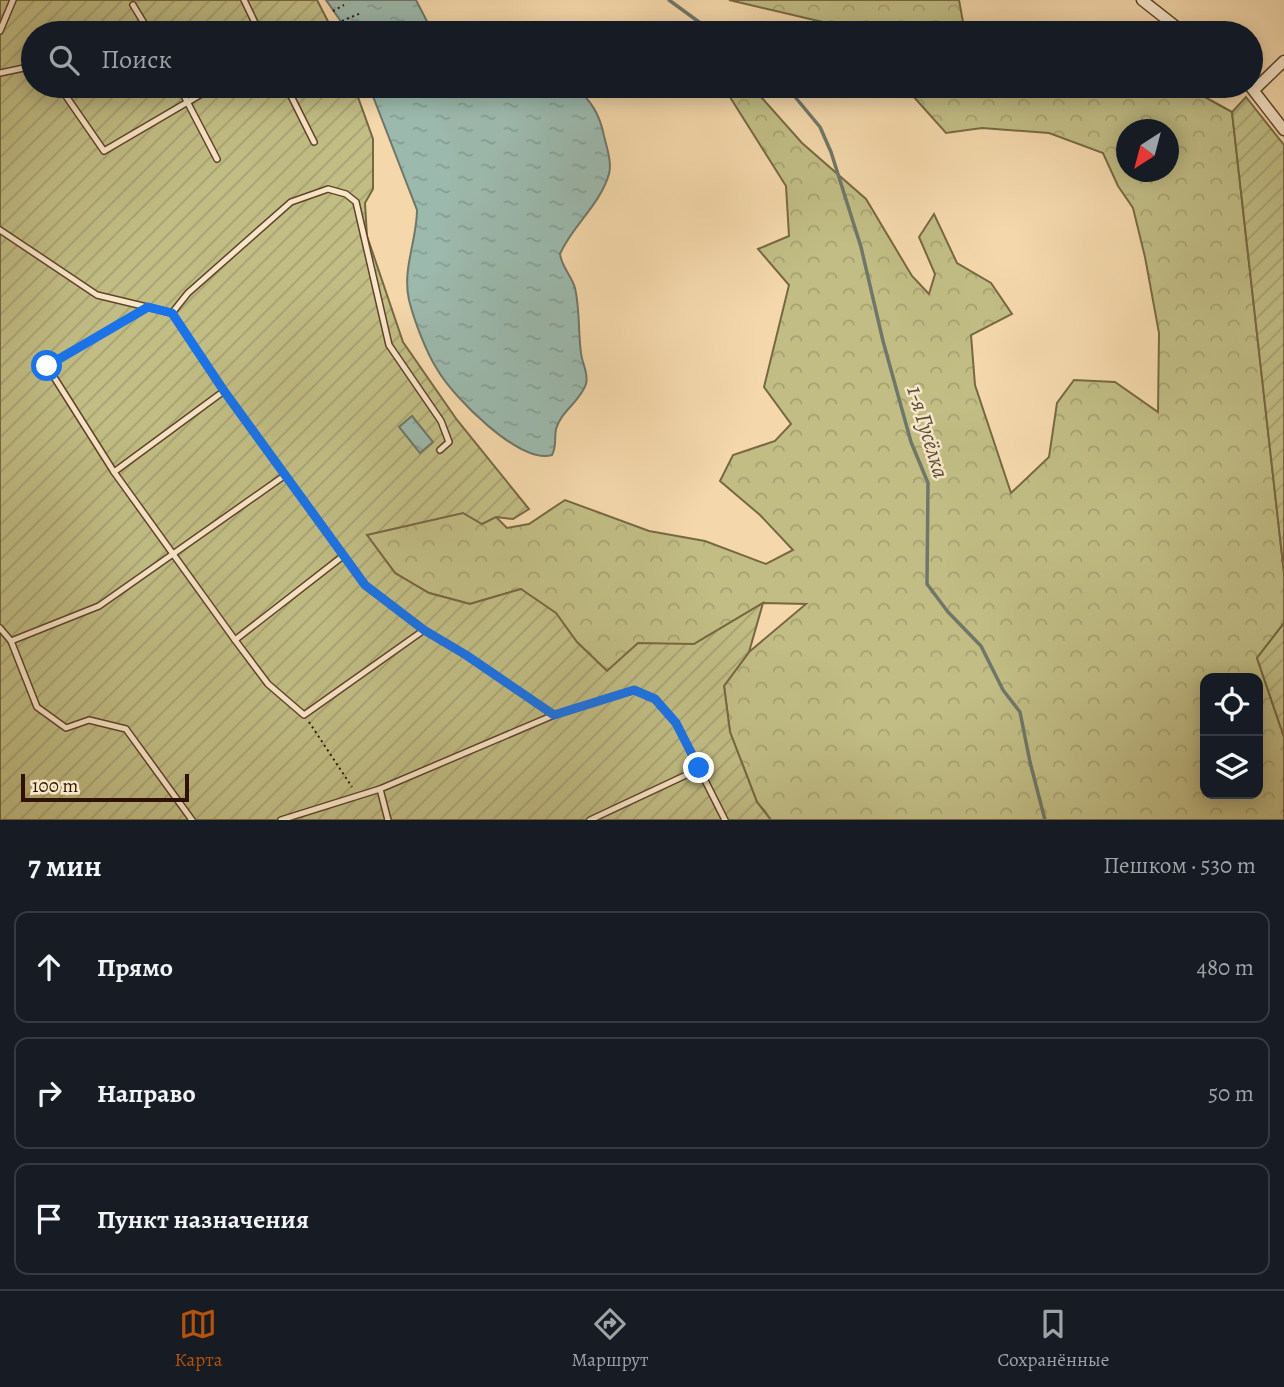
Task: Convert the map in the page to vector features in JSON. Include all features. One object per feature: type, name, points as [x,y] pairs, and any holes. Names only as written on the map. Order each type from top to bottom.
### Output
[{"type":"street","points":[[1142,0],[1169,21]]},
{"type":"street","points":[[1263,79],[1284,61]]},
{"type":"street","points":[[1260,98],[1284,130]]},
{"type":"lane","points":[[0,31],[13,0]]},
{"type":"lane","points":[[244,0],[254,21]]},
{"type":"lane","points":[[133,5],[143,21]]},
{"type":"lane","points":[[0,73],[21,69]]},
{"type":"lane","points":[[67,98],[104,151],[194,98]]},
{"type":"lane","points":[[185,98],[217,159]]},
{"type":"lane","points":[[292,98],[314,142]]},
{"type":"lane","points":[[172,313],[188,293],[292,202],[328,189],[346,194],[356,202],[390,345],[441,421],[449,442],[440,450]]},
{"type":"lane","points":[[0,230],[97,295],[172,313],[284,476],[365,585],[424,630],[554,715]]},
{"type":"lane","points":[[47,366],[114,472],[235,640],[268,684],[304,715],[424,630]]},
{"type":"lane","points":[[114,472],[224,391]]},
{"type":"lane","points":[[11,641],[99,606],[284,476]]},
{"type":"lane","points":[[235,640],[343,556]]},
{"type":"lane","points":[[0,628],[11,641],[37,708],[66,728],[89,720],[126,729],[192,820]]},
{"type":"lane","points":[[281,820],[380,789],[554,715],[634,690],[655,699],[676,723],[725,820]]},
{"type":"lane","points":[[590,820],[699,768]]},
{"type":"lane","points":[[380,789],[388,820]]},
{"type":"path","points":[[333,11],[344,5]]},
{"type":"path","points":[[342,21],[362,13]]},
{"type":"path","points":[[47,366],[148,307]]},
{"type":"path","points":[[304,715],[358,796]]},
{"type":"green space","points":[[0,0],[317,0],[328,21],[21,21],[21,98],[358,98],[373,139],[373,189],[365,203],[367,236],[403,342],[457,420],[529,509],[513,519],[496,517],[482,524],[463,513],[367,535],[395,573],[429,593],[470,604],[521,589],[556,613],[577,642],[607,671],[638,643],[694,644],[763,603],[749,652],[724,686],[730,732],[757,802],[771,820],[0,820]]},
{"type":"green space","points":[[729,0],[959,0],[963,21],[818,21]]},
{"type":"green space","points":[[731,98],[762,98],[802,143],[866,199],[912,276],[929,294],[935,274],[919,237],[934,214],[957,263],[991,283],[1012,314],[971,335],[975,385],[1011,493],[1049,457],[1057,403],[1074,380],[1115,382],[1158,412],[1159,333],[1133,208],[1116,182],[1179,182],[1179,119],[1116,119],[1116,182],[1103,153],[1049,133],[982,128],[946,133],[915,98],[1207,98],[1232,112],[1284,573],[1284,623],[1257,658],[1262,673],[1200,673],[1200,799],[1263,799],[1263,676],[1284,737],[1284,820],[771,820],[757,802],[730,732],[724,686],[749,652],[806,604],[763,603],[694,644],[638,644],[607,671],[521,589],[470,604],[429,593],[395,573],[191,298],[496,517],[507,528],[529,524],[565,500],[649,531],[705,541],[766,564],[793,550],[760,515],[720,481],[733,455],[775,441],[791,424],[764,387],[789,285],[758,249],[789,236],[786,186]]},
{"type":"green space","points":[[1247,98],[1284,145],[1284,573],[1232,112]]},
{"type":"green space","points":[[1284,623],[1284,737],[1263,673],[1257,658]]},
{"type":"water","points":[[326,0],[416,0],[427,21],[341,21]]},
{"type":"water","points":[[374,98],[586,98],[590,102],[602,128],[609,155],[609,174],[599,196],[560,254],[575,288],[581,353],[587,380],[579,396],[558,423],[552,455],[538,455],[523,450],[488,426],[457,395],[437,369],[421,336],[407,288],[417,210]]},
{"type":"water","points":[[412,416],[433,442],[420,453],[399,427]]},
{"type":"waterway","name":"1-я Гусёлка","points":[[669,0],[698,21]]},
{"type":"waterway","name":"1-я Гусёлка","points":[[796,98],[820,127],[831,152],[861,247],[911,442],[928,483],[927,584],[948,612],[981,646],[1003,690],[1020,712],[1045,820]]},
{"type":"route","points":[[47,366],[148,307],[172,313],[284,476],[365,585],[424,630],[554,715],[634,690],[655,699],[676,723],[699,768]]}]
